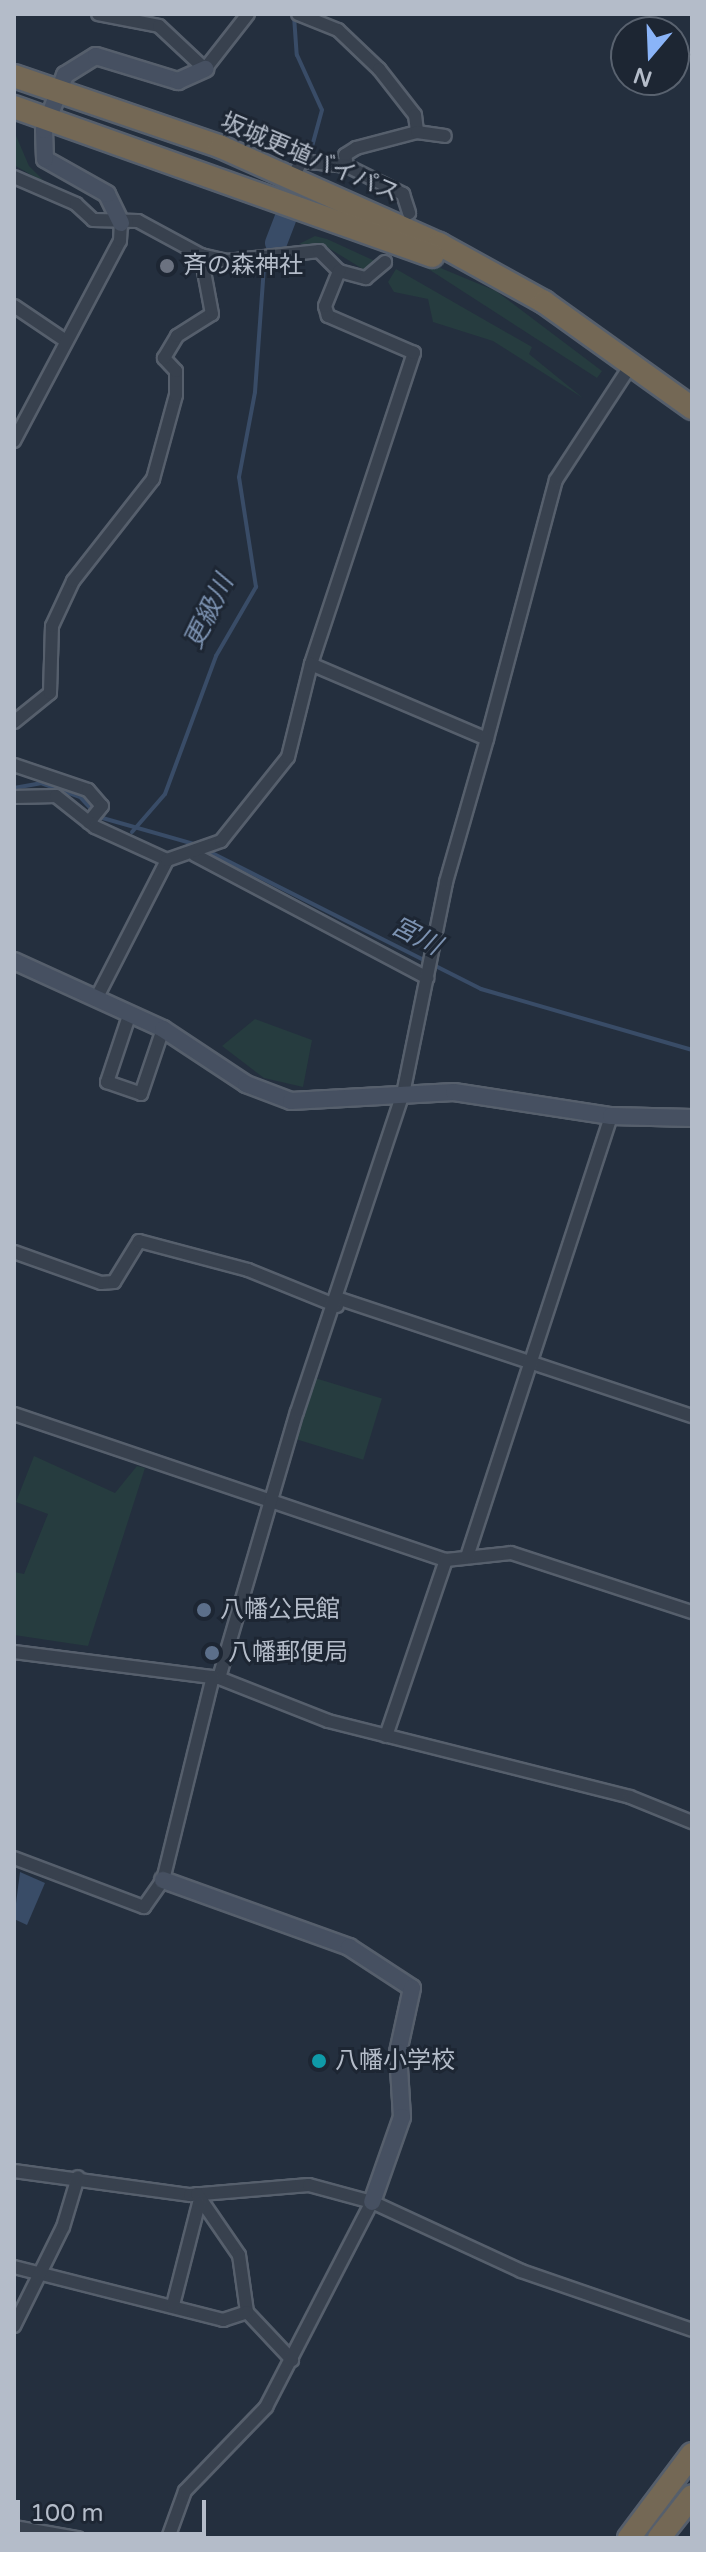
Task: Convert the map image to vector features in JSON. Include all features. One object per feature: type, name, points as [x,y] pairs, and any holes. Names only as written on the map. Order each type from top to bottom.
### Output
[{"type":"highway","name":"坂城更埴バイパス","points":[[14,76],[293,177],[439,244],[571,321],[633,362],[692,408]]},
{"type":"highway","name":"坂城更埴バイパス","points":[[14,107],[397,241],[571,321]]},
{"type":"highway","points":[[629,2538],[692,2454]]},
{"type":"highway","points":[[659,2538],[692,2496]]},
{"type":"street","points":[[98,14],[159,26],[205,69]]},
{"type":"street","points":[[14,441],[63,339],[120,241],[121,223],[107,194],[45,159],[49,118],[58,92],[84,57],[178,81],[205,69],[248,14]]},
{"type":"street","points":[[299,14],[338,30],[379,69],[415,115],[417,132]]},
{"type":"street","points":[[347,166],[345,155],[356,148],[417,132],[445,136]]},
{"type":"street","points":[[293,177],[301,161],[347,166],[403,194],[409,213]]},
{"type":"street","points":[[14,177],[76,204],[93,220],[138,221],[201,255],[227,261],[319,251],[339,271],[366,278],[385,262]]},
{"type":"street","points":[[14,722],[50,693],[52,626],[73,581],[153,479],[176,395],[176,371],[164,358],[177,336],[201,328],[212,314],[201,255]]},
{"type":"street","points":[[14,797],[56,796],[90,820],[167,860],[196,855],[212,844],[288,757],[311,664],[414,353],[328,316],[325,306],[339,271]]},
{"type":"street","points":[[14,306],[63,339]]},
{"type":"street","points":[[14,1858],[144,1907],[163,1880],[216,1678],[274,1501],[305,1388],[339,1302],[403,1094],[428,975],[556,480],[633,362]]},
{"type":"street","points":[[311,664],[487,739]]},
{"type":"street","points":[[14,765],[78,785],[100,808],[90,820]]},
{"type":"street","points":[[196,855],[428,975]]},
{"type":"street","points":[[97,997],[167,860]]},
{"type":"street","points":[[14,961],[163,1029],[267,1095],[330,1102],[403,1094],[489,1093],[611,1116],[692,1118]]},
{"type":"street","points":[[130,1013],[107,1082],[141,1094],[163,1029]]},
{"type":"street","points":[[467,1557],[533,1363],[611,1116]]},
{"type":"street","points":[[14,1252],[114,1282],[139,1241],[248,1270],[692,1416]]},
{"type":"street","points":[[14,1414],[446,1560],[511,1553],[692,1612]]},
{"type":"street","points":[[386,1736],[446,1560]]},
{"type":"street","points":[[14,1652],[216,1678],[386,1736],[630,1797],[692,1822]]},
{"type":"street","points":[[163,1880],[349,1947],[412,1988],[398,2052],[402,2117],[372,2202],[292,2360],[252,2426],[185,2491],[168,2538]]},
{"type":"street","points":[[14,2171],[78,2177],[198,2199],[309,2185],[372,2202],[521,2271],[692,2330]]},
{"type":"street","points":[[14,2326],[78,2177]]},
{"type":"street","points":[[173,2305],[198,2199]]},
{"type":"street","points":[[198,2199],[221,2219],[239,2255],[247,2312],[292,2360]]},
{"type":"street","points":[[14,2267],[223,2320],[247,2312]]},
{"type":"street","points":[[14,2527],[78,2538]]},
{"type":"green space","points":[[14,131],[29,166],[47,184],[14,165]]},
{"type":"green space","points":[[315,236],[377,262],[366,271],[322,244],[299,244]]},
{"type":"green space","points":[[402,252],[496,291],[602,371],[597,378]]},
{"type":"green space","points":[[396,269],[532,347],[529,354],[583,398],[493,341],[433,322],[428,299],[394,292],[388,282]]},
{"type":"green space","points":[[255,1019],[312,1040],[303,1087],[264,1078],[222,1046]]},
{"type":"green space","points":[[315,1378],[382,1398],[363,1460],[296,1439]]},
{"type":"green space","points":[[34,1456],[115,1493],[137,1466],[145,1468],[88,1646],[14,1635],[14,1572],[24,1574],[48,1514],[16,1502]]},
{"type":"water","points":[[20,1872],[45,1883],[27,1925],[14,1919]]},
{"type":"waterway","name":"更級川","points":[[294,16],[297,55],[322,110],[310,154]]},
{"type":"waterway","name":"更級川","points":[[276,243],[285,219]]},
{"type":"waterway","name":"更級川","points":[[132,832],[165,794],[216,656],[256,587],[239,477],[255,392],[264,267]]},
{"type":"waterway","name":"更級川","points":[[14,788],[41,783],[80,797],[93,811]]},
{"type":"waterway","name":"宮川","points":[[99,817],[197,845]]},
{"type":"waterway","name":"宮川","points":[[208,851],[481,989],[692,1050]]},
{"type":"place","name":"斉の森神社","points":[[167,266]]},
{"type":"place","name":"八幡公民館","points":[[204,1610]]},
{"type":"place","name":"八幡郵便局","points":[[212,1653]]},
{"type":"place","name":"八幡小学校","points":[[319,2061]]}]
